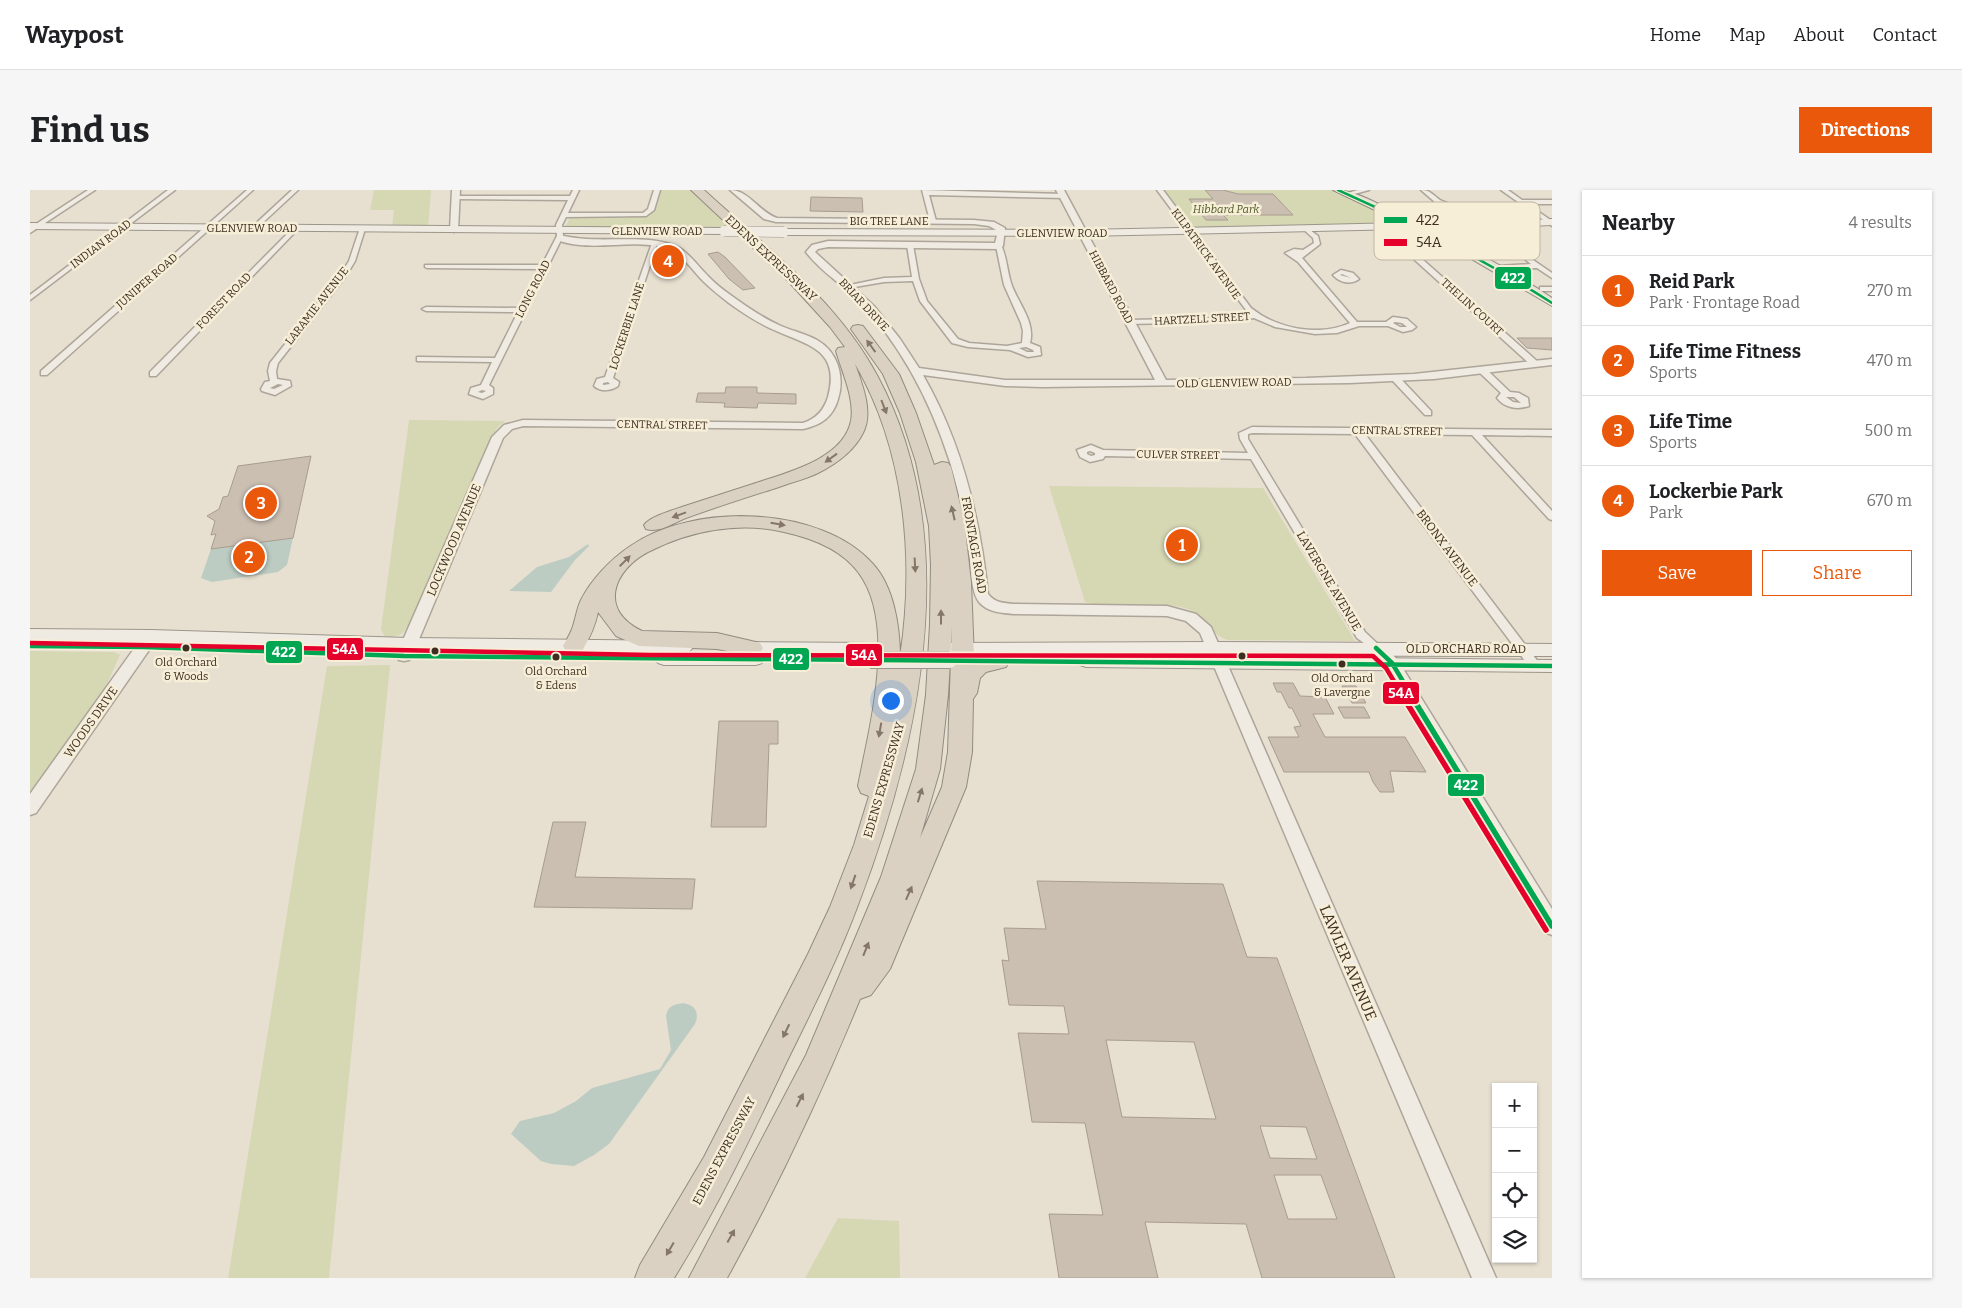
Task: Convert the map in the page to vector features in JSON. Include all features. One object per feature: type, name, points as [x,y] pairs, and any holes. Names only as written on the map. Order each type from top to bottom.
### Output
[{"type":"highway","name":"EDENS EXPRESSWAY","points":[[653,1278],[735,1135],[806,990],[844,907],[880,803],[902,718],[914,633],[916,580],[909,496],[901,459],[882,402],[859,356],[833,320],[796,279],[697,190]]},
{"type":"highway","name":"EDENS EXPRESSWAY","points":[[707,1278],[734,1231],[817,1066],[842,1010],[898,868],[928,769],[937,695],[941,624],[941,565],[938,526],[925,462],[917,435],[891,374],[852,320],[828,294],[713,190]]},
{"type":"highway","points":[[574,646],[574,627],[586,584],[594,571],[616,548],[644,529],[662,521],[810,470],[834,455],[854,436],[860,418],[859,396],[833,320]]},
{"type":"highway","points":[[891,374],[915,405],[942,468],[955,521],[961,582],[956,655],[960,752]]},
{"type":"highway","points":[[574,646],[584,627],[591,599],[608,578],[627,558],[647,544],[673,533],[723,522],[762,522],[801,529],[839,546],[857,559],[868,571],[882,596],[887,620],[887,684],[870,788],[869,836]]},
{"type":"highway","points":[[608,578],[603,595],[606,609],[624,631],[639,638],[717,641],[752,648]]},
{"type":"highway","points":[[842,1010],[880,959],[954,788],[964,739],[966,689],[969,674],[975,667],[998,660]]},
{"type":"main road","points":[[1347,192],[1374,204]]},
{"type":"main road","name":"GLENVIEW ROAD","points":[[33,228],[296,228],[454,230],[560,234],[724,231],[1000,234],[1374,227]]},
{"type":"main road","points":[[1488,260],[1549,291]]},
{"type":"main road","points":[[1503,268],[1552,303]]},
{"type":"main road","name":"OLD ORCHARD ROAD","points":[[30,636],[148,642],[406,650],[956,655],[1216,655],[1392,663],[1544,666]]},
{"type":"main road","name":"OLD ORCHARD ROAD","points":[[30,646],[148,642]]},
{"type":"main road","name":"OLD ORCHARD ROAD","points":[[406,650],[574,646],[752,648],[872,654]]},
{"type":"main road","name":"OLD ORCHARD ROAD","points":[[956,655],[998,660],[1216,655],[1376,648],[1552,650]]},
{"type":"street","points":[[33,228],[92,190]]},
{"type":"street","name":"INDIAN ROAD","points":[[30,298],[172,190]]},
{"type":"street","name":"JUNIPER ROAD","points":[[44,373],[250,190]]},
{"type":"street","points":[[254,228],[295,190]]},
{"type":"street","name":"LONG ROAD","points":[[484,387],[560,234],[559,225],[576,190]]},
{"type":"street","points":[[564,215],[644,215],[651,210],[657,190]]},
{"type":"street","name":"BIG TREE LANE","points":[[734,190],[771,219],[934,221],[990,224],[1002,230],[1000,234]]},
{"type":"street","name":"KILPATRICK AVENUE","points":[[1160,190],[1248,310],[1255,316]]},
{"type":"street","points":[[1347,192],[1366,190]]},
{"type":"street","points":[[1424,190],[1439,202]]},
{"type":"street","points":[[1504,190],[1521,202],[1552,202]]},
{"type":"street","points":[[934,221],[926,191],[1062,193]]},
{"type":"street","points":[[454,230],[456,193],[572,198]]},
{"type":"street","name":"HIBBARD ROAD","points":[[1062,193],[1162,383]]},
{"type":"street","points":[[1540,215],[1551,223]]},
{"type":"street","name":"FOREST ROAD","points":[[153,374],[296,228]]},
{"type":"street","name":"LARAMIE AVENUE","points":[[274,382],[272,371],[274,362],[343,276],[352,262],[362,229]]},
{"type":"street","points":[[1299,260],[1298,256],[1317,244],[1316,237],[1306,229]]},
{"type":"street","points":[[560,234],[573,242],[654,244]]},
{"type":"street","points":[[1000,234],[999,246],[1010,292],[1025,324],[1028,339],[1024,345]]},
{"type":"street","name":"LOCKERBIE LANE","points":[[609,379],[654,244]]},
{"type":"street","name":"CENTRAL STREET","points":[[508,427],[523,423],[797,426],[815,423],[823,418],[830,407],[836,383],[832,363],[823,348],[759,319],[712,285],[676,250],[654,244]]},
{"type":"street","name":"BRIAR DRIVE","points":[[910,245],[828,244],[815,246],[811,250],[811,254],[849,286],[878,317],[916,371]]},
{"type":"street","points":[[999,246],[910,245],[916,279],[929,310],[955,341],[968,345],[1013,348],[1024,345],[1037,349],[1039,352],[1036,355],[1025,354],[1013,348]]},
{"type":"street","points":[[1305,252],[1294,251],[1288,253],[1325,276],[1354,324]]},
{"type":"street","name":"THELIN COURT","points":[[1419,260],[1535,364]]},
{"type":"street","points":[[1530,260],[1552,276]]},
{"type":"street","points":[[427,266],[544,267]]},
{"type":"street","points":[[1503,268],[1538,266]]},
{"type":"street","points":[[849,286],[884,280],[916,279]]},
{"type":"street","points":[[426,309],[523,310]]},
{"type":"street","name":"HARTZELL STREET","points":[[1130,322],[1205,320],[1255,316],[1279,326],[1309,332],[1338,331],[1354,324],[1390,324]]},
{"type":"street","points":[[420,359],[498,360]]},
{"type":"street","name":"OLD GLENVIEW ROAD","points":[[916,371],[1014,383],[1297,382],[1395,378],[1483,371],[1552,362]]},
{"type":"street","name":"FRONTAGE ROAD","points":[[916,371],[938,413],[953,450],[975,535],[983,599],[993,606],[1014,609],[1160,610],[1190,615],[1206,630],[1216,655]]},
{"type":"street","points":[[1483,371],[1507,394]]},
{"type":"street","points":[[1395,378],[1428,413]]},
{"type":"street","name":"LOCKWOOD AVENUE","points":[[406,650],[498,437],[508,427]]},
{"type":"street","name":"CENTRAL STREET","points":[[1243,433],[1252,430],[1552,433]]},
{"type":"street","name":"BRONX AVENUE","points":[[1358,431],[1523,650],[1544,666]]},
{"type":"street","points":[[1474,432],[1552,517]]},
{"type":"street","name":"LAVERGNE AVENUE","points":[[1243,433],[1244,439],[1361,635],[1392,663],[1552,926]]},
{"type":"street","name":"CULVER STREET","points":[[1101,454],[1254,456]]},
{"type":"street","name":"WOODS DRIVE","points":[[30,808],[148,642]]},
{"type":"street","name":"LAWLER AVENUE","points":[[1216,655],[1484,1278]]},
{"type":"green space","points":[[374,190],[431,190],[428,228],[392,227],[394,210],[370,210]]},
{"type":"green space","points":[[661,190],[690,190],[732,228],[570,228],[566,226],[570,217],[638,217],[647,215],[655,210]]},
{"type":"green space","name":"Hibbard Park","points":[[1163,190],[1334,190],[1374,209],[1374,224],[1193,229]]},
{"type":"green space","points":[[657,246],[674,252],[689,266],[650,266]]},
{"type":"green space","points":[[409,420],[505,421],[497,428],[491,438],[409,625],[399,635],[385,637],[381,629]]},
{"type":"green space","points":[[1049,486],[1263,488],[1355,641],[1228,640],[1216,634],[1197,615],[1185,608],[1160,605],[1110,606],[1085,602]]},
{"type":"green space","points":[[30,651],[114,652],[120,655],[105,688],[30,794]]},
{"type":"green space","points":[[390,665],[329,1278],[228,1278],[327,666]]},
{"type":"green space","points":[[838,1218],[899,1221],[900,1278],[805,1278]]},
{"type":"shaded area","points":[[293,538],[287,565],[278,572],[212,582],[201,578],[211,549]]},
{"type":"shaded area","points":[[588,544],[589,546],[575,560],[551,592],[509,591],[537,567],[569,557]]},
{"type":"shaded area","points":[[683,1003],[691,1005],[697,1013],[695,1024],[609,1144],[574,1166],[551,1164],[541,1161],[511,1134],[520,1121],[554,1113],[576,1101],[592,1088],[660,1069],[671,1050],[667,1012],[672,1006]]},
{"type":"building","points":[[1205,190],[1223,190],[1238,194],[1273,194],[1293,215],[1223,215],[1228,220],[1206,220],[1189,199],[1213,199]]},
{"type":"building","points":[[811,197],[862,198],[863,212],[810,211]]},
{"type":"building","points":[[718,252],[755,288],[743,290],[729,279],[708,254]]},
{"type":"building","points":[[1517,338],[1552,338],[1552,350],[1527,348]]},
{"type":"building","points":[[726,387],[757,387],[757,393],[796,394],[796,404],[758,403],[757,408],[724,407],[725,403],[696,402],[698,393],[725,393]]},
{"type":"building","points":[[311,456],[293,538],[211,549],[216,534],[211,535],[215,521],[207,516],[219,509],[223,497],[228,496],[238,466]]},
{"type":"building","points":[[1273,683],[1293,683],[1300,696],[1325,697],[1334,714],[1313,714],[1325,737],[1405,737],[1426,772],[1390,771],[1394,792],[1380,792],[1369,772],[1284,772],[1268,737],[1299,737],[1294,727],[1301,726],[1292,708],[1289,708],[1281,692],[1277,692]]},
{"type":"building","points":[[1342,686],[1356,686],[1366,703],[1352,703]]},
{"type":"building","points":[[1338,707],[1364,707],[1370,718],[1344,718]]},
{"type":"building","points":[[719,721],[778,721],[778,744],[769,744],[766,827],[711,827]]},
{"type":"building","points":[[553,822],[586,822],[575,877],[695,879],[692,909],[534,907]]},
{"type":"building","points":[[1037,881],[1223,884],[1247,957],[1277,958],[1395,1278],[1262,1278],[1246,1224],[1145,1222],[1158,1278],[1059,1278],[1049,1214],[1103,1215],[1085,1123],[1032,1122],[1018,1033],[1069,1034],[1064,1006],[1009,1005],[1002,960],[1009,961],[1004,928],[1046,929]],"holes":[[[1106,1040],[1194,1042],[1216,1119],[1122,1117]],[[1260,1126],[1306,1127],[1317,1159],[1270,1158]],[[1274,1175],[1321,1175],[1337,1219],[1288,1219]]]},
{"type":"transit line","name":"422","points":[[1338,190],[1374,206]]},
{"type":"transit line","name":"422","points":[[1480,260],[1552,303]]},
{"type":"transit line","name":"54A","points":[[30,643],[650,655],[1373,656],[1386,668],[1546,930]]},
{"type":"transit line","name":"422","points":[[30,646],[144,647],[404,656],[1552,666]]},
{"type":"transit line","name":"422","points":[[1376,648],[1392,663],[1552,926]]},
{"type":"place","name":"Lockerbie Park","points":[[668,261]]},
{"type":"place","name":"Life Time","points":[[261,503]]},
{"type":"place","name":"Reid Park","points":[[1182,545]]},
{"type":"place","name":"Life Time Fitness","points":[[249,557]]},
{"type":"place","name":"Old Orchard & Woods","points":[[186,648]]},
{"type":"place","name":"Old Orchard & Edens","points":[[556,657]]},
{"type":"place","name":"Old Orchard & Lavergne","points":[[1342,664]]}]
